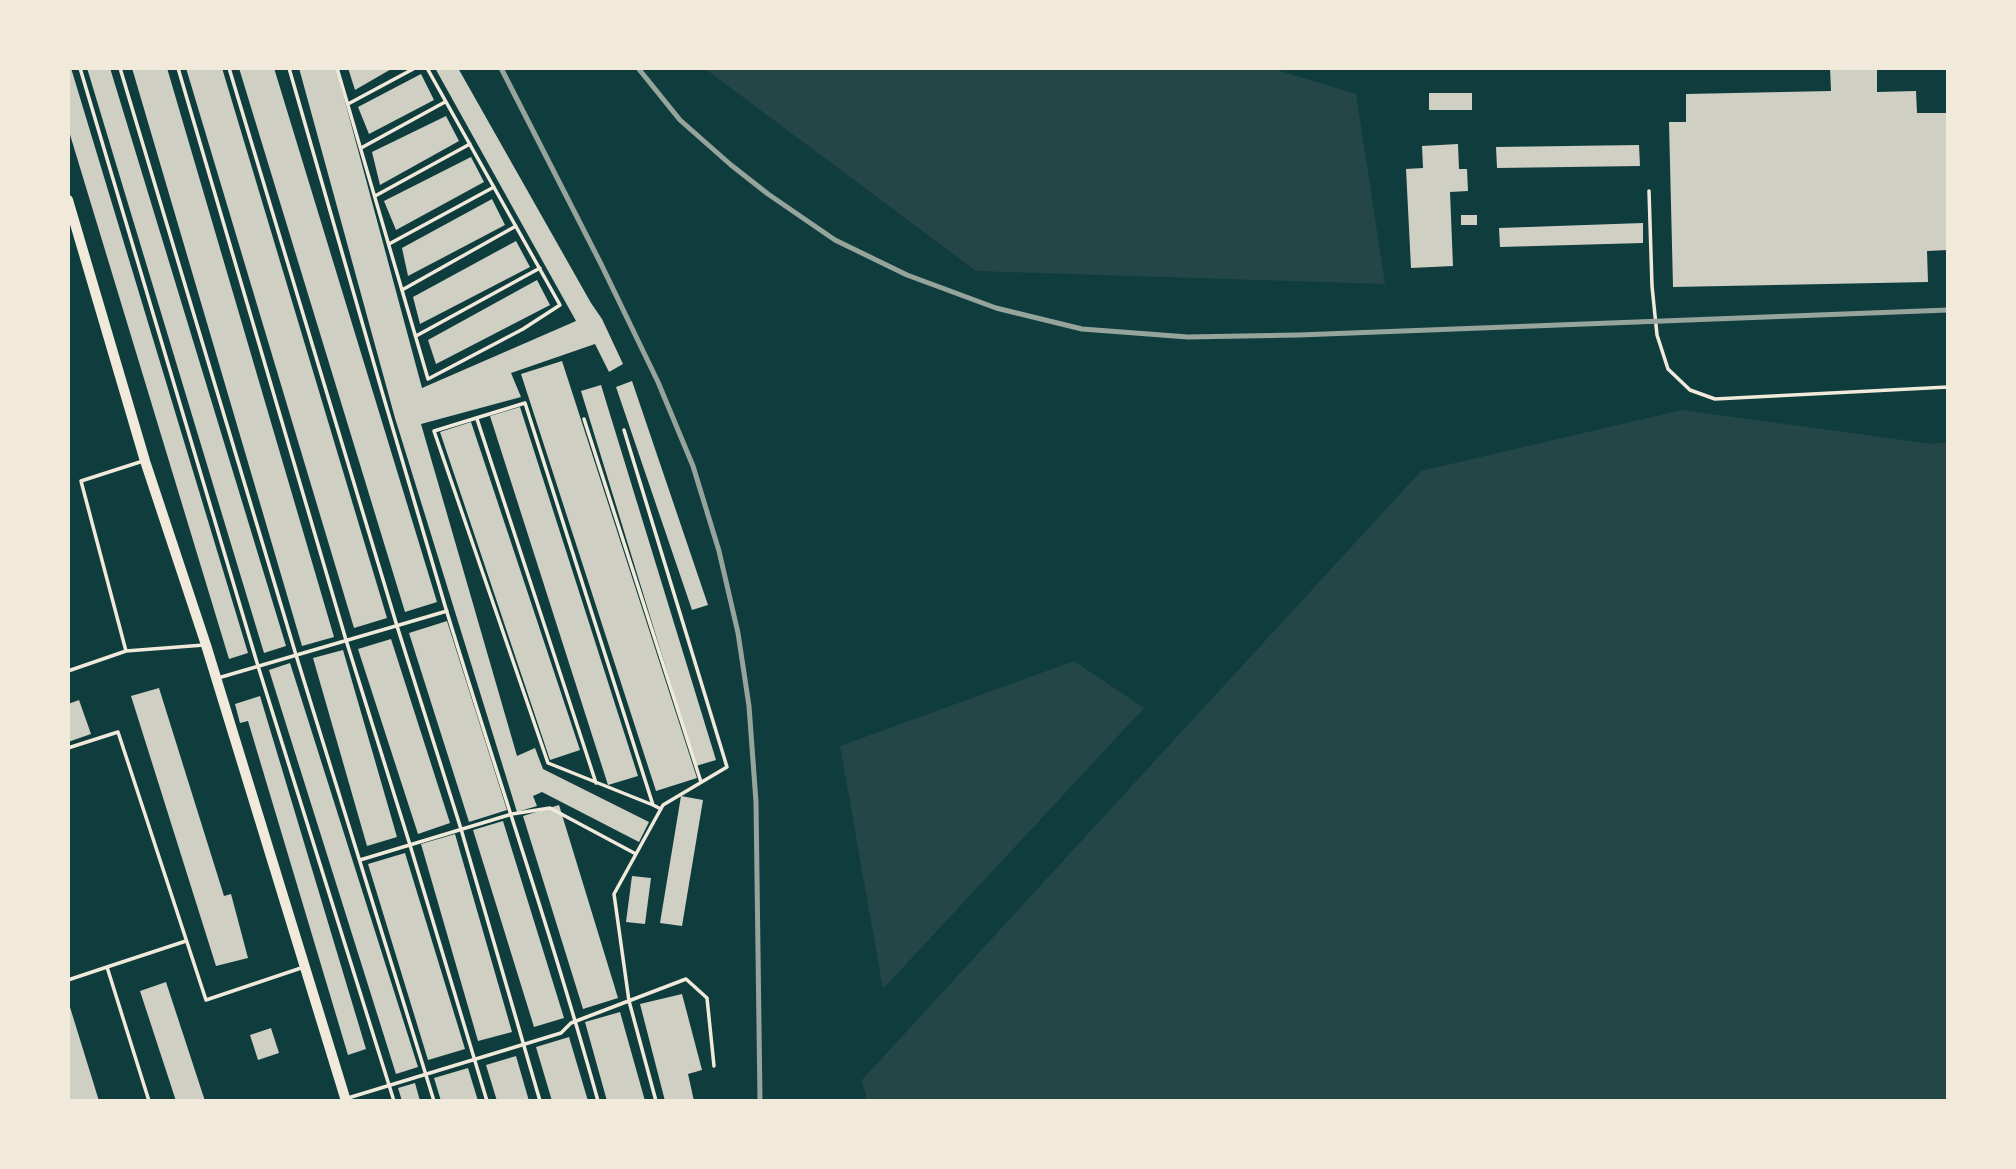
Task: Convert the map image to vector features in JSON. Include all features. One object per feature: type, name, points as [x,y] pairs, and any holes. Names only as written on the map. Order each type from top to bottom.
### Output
[{"type":"street","points":[[68,200],[145,461],[206,645],[346,1100]]},
{"type":"lane","points":[[79,68],[258,666],[394,1101]]},
{"type":"lane","points":[[120,68],[296,655],[434,1101]]},
{"type":"lane","points":[[178,68],[346,640],[487,1101]]},
{"type":"lane","points":[[229,68],[461,829],[540,1101]]},
{"type":"lane","points":[[289,68],[447,611],[576,1021],[598,1101]]},
{"type":"lane","points":[[337,68],[428,379],[523,329],[560,304],[427,68]]},
{"type":"lane","points":[[348,104],[415,68]]},
{"type":"lane","points":[[360,148],[446,102]]},
{"type":"lane","points":[[375,196],[470,144]]},
{"type":"lane","points":[[389,244],[494,187]]},
{"type":"lane","points":[[1648,191],[1657,335],[1668,369],[1690,390],[1715,400],[1948,387]]},
{"type":"lane","points":[[402,290],[516,226]]},
{"type":"lane","points":[[416,336],[540,268]]},
{"type":"lane","points":[[653,806],[525,403],[434,431],[548,763],[596,783],[653,806],[661,809]]},
{"type":"lane","points":[[477,418],[596,783]]},
{"type":"lane","points":[[584,419],[701,782]]},
{"type":"lane","points":[[624,430],[727,767],[663,805],[614,894],[629,1001],[656,1101]]},
{"type":"lane","points":[[126,651],[80,481],[145,461]]},
{"type":"lane","points":[[216,679],[447,611]]},
{"type":"lane","points":[[68,671],[126,651],[206,645]]},
{"type":"lane","points":[[68,748],[118,732],[206,1000],[306,967]]},
{"type":"lane","points":[[360,860],[512,814],[550,808],[636,854]]},
{"type":"lane","points":[[68,980],[187,941]]},
{"type":"lane","points":[[107,967],[149,1101]]},
{"type":"lane","points":[[346,1100],[561,1033],[571,1023],[686,979],[707,998],[714,1066]]},
{"type":"shaded area","points":[[704,68],[1270,68],[1356,94],[1385,284],[976,271]]},
{"type":"shaded area","points":[[1682,410],[1932,444],[1948,442],[1948,1101],[867,1101],[862,1080],[1421,471]]},
{"type":"shaded area","points":[[1074,661],[1144,708],[883,989],[840,746]]},
{"type":"building","points":[[68,68],[71,68],[248,653],[229,659],[68,128]]},
{"type":"building","points":[[87,68],[110,68],[286,646],[264,653]]},
{"type":"building","points":[[132,68],[167,68],[334,637],[302,646]]},
{"type":"building","points":[[186,68],[222,68],[387,618],[354,628]]},
{"type":"building","points":[[239,68],[274,68],[437,602],[405,612]]},
{"type":"building","points":[[299,68],[336,68],[422,388],[576,321],[435,68],[458,68],[602,319],[623,364],[609,372],[595,344],[511,373],[521,397],[421,424],[517,756],[535,748],[543,769],[649,822],[639,842],[542,792],[533,796],[537,806],[517,812],[395,418]]},
{"type":"building","points":[[348,68],[393,68],[355,90]]},
{"type":"building","points":[[1830,68],[1877,68],[1877,92],[1916,91],[1917,113],[1948,113],[1948,250],[1927,251],[1928,282],[1673,287],[1669,122],[1686,122],[1686,94],[1831,91]]},
{"type":"building","points":[[421,74],[434,100],[369,134],[358,107]]},
{"type":"building","points":[[1429,93],[1472,93],[1472,110],[1429,110]]},
{"type":"building","points":[[446,116],[459,141],[380,185],[372,152]]},
{"type":"building","points":[[1458,144],[1459,169],[1467,169],[1468,191],[1450,192],[1453,266],[1411,268],[1406,169],[1423,168],[1422,146]]},
{"type":"building","points":[[1639,145],[1640,166],[1497,168],[1496,147]]},
{"type":"building","points":[[471,157],[484,182],[396,230],[384,201]]},
{"type":"building","points":[[492,199],[505,225],[408,276],[402,248]]},
{"type":"building","points":[[1461,215],[1477,215],[1477,225],[1461,225]]},
{"type":"building","points":[[1643,223],[1643,243],[1500,247],[1499,228]]},
{"type":"building","points":[[516,241],[530,267],[420,324],[413,297]]},
{"type":"building","points":[[537,280],[550,305],[436,364],[428,340]]},
{"type":"building","points":[[562,361],[697,778],[656,791],[521,374]]},
{"type":"building","points":[[632,381],[708,605],[692,610],[616,387]]},
{"type":"building","points":[[601,385],[716,760],[696,766],[581,391]]},
{"type":"building","points":[[520,407],[638,776],[608,785],[490,416]]},
{"type":"building","points":[[471,422],[580,750],[550,760],[440,432]]},
{"type":"building","points":[[447,621],[507,810],[469,822],[409,633]]},
{"type":"building","points":[[391,639],[450,823],[418,834],[358,649]]},
{"type":"building","points":[[343,650],[397,837],[367,846],[313,658]]},
{"type":"building","points":[[290,663],[418,1067],[396,1074],[269,670]]},
{"type":"building","points":[[159,688],[224,896],[231,894],[248,958],[216,966],[131,696]]},
{"type":"building","points":[[260,696],[366,1049],[348,1055],[248,721],[240,723],[235,704]]},
{"type":"building","points":[[79,700],[91,734],[68,742],[68,704]]},
{"type":"building","points":[[681,796],[703,800],[682,926],[660,923]]},
{"type":"building","points":[[559,805],[618,998],[583,1009],[523,816]]},
{"type":"building","points":[[503,821],[564,1018],[534,1027],[473,830]]},
{"type":"building","points":[[455,834],[512,1032],[478,1041],[421,844]]},
{"type":"building","points":[[405,853],[465,1049],[428,1060],[368,864]]},
{"type":"building","points":[[632,876],[651,878],[645,924],[626,922]]},
{"type":"building","points":[[166,982],[205,1101],[176,1101],[140,991]]},
{"type":"building","points":[[682,994],[702,1070],[688,1074],[694,1101],[665,1101],[640,1004]]},
{"type":"building","points":[[69,1004],[99,1101],[68,1101]]},
{"type":"building","points":[[620,1012],[645,1101],[607,1101],[585,1022]]},
{"type":"building","points":[[271,1028],[279,1053],[258,1060],[250,1035]]},
{"type":"building","points":[[569,1037],[588,1101],[552,1101],[536,1047]]},
{"type":"building","points":[[516,1056],[529,1101],[497,1101],[486,1065]]},
{"type":"building","points":[[468,1068],[478,1101],[441,1101],[434,1078]]},
{"type":"building","points":[[415,1083],[420,1101],[402,1101],[398,1088]]},
{"type":"railway","points":[[501,68],[658,382],[693,466],[719,551],[738,633],[749,706],[756,802],[760,1101]]},
{"type":"railway","points":[[638,68],[680,120],[731,165],[835,240],[907,275],[996,308],[1082,329],[1188,337],[1299,335],[1948,310]]}]
